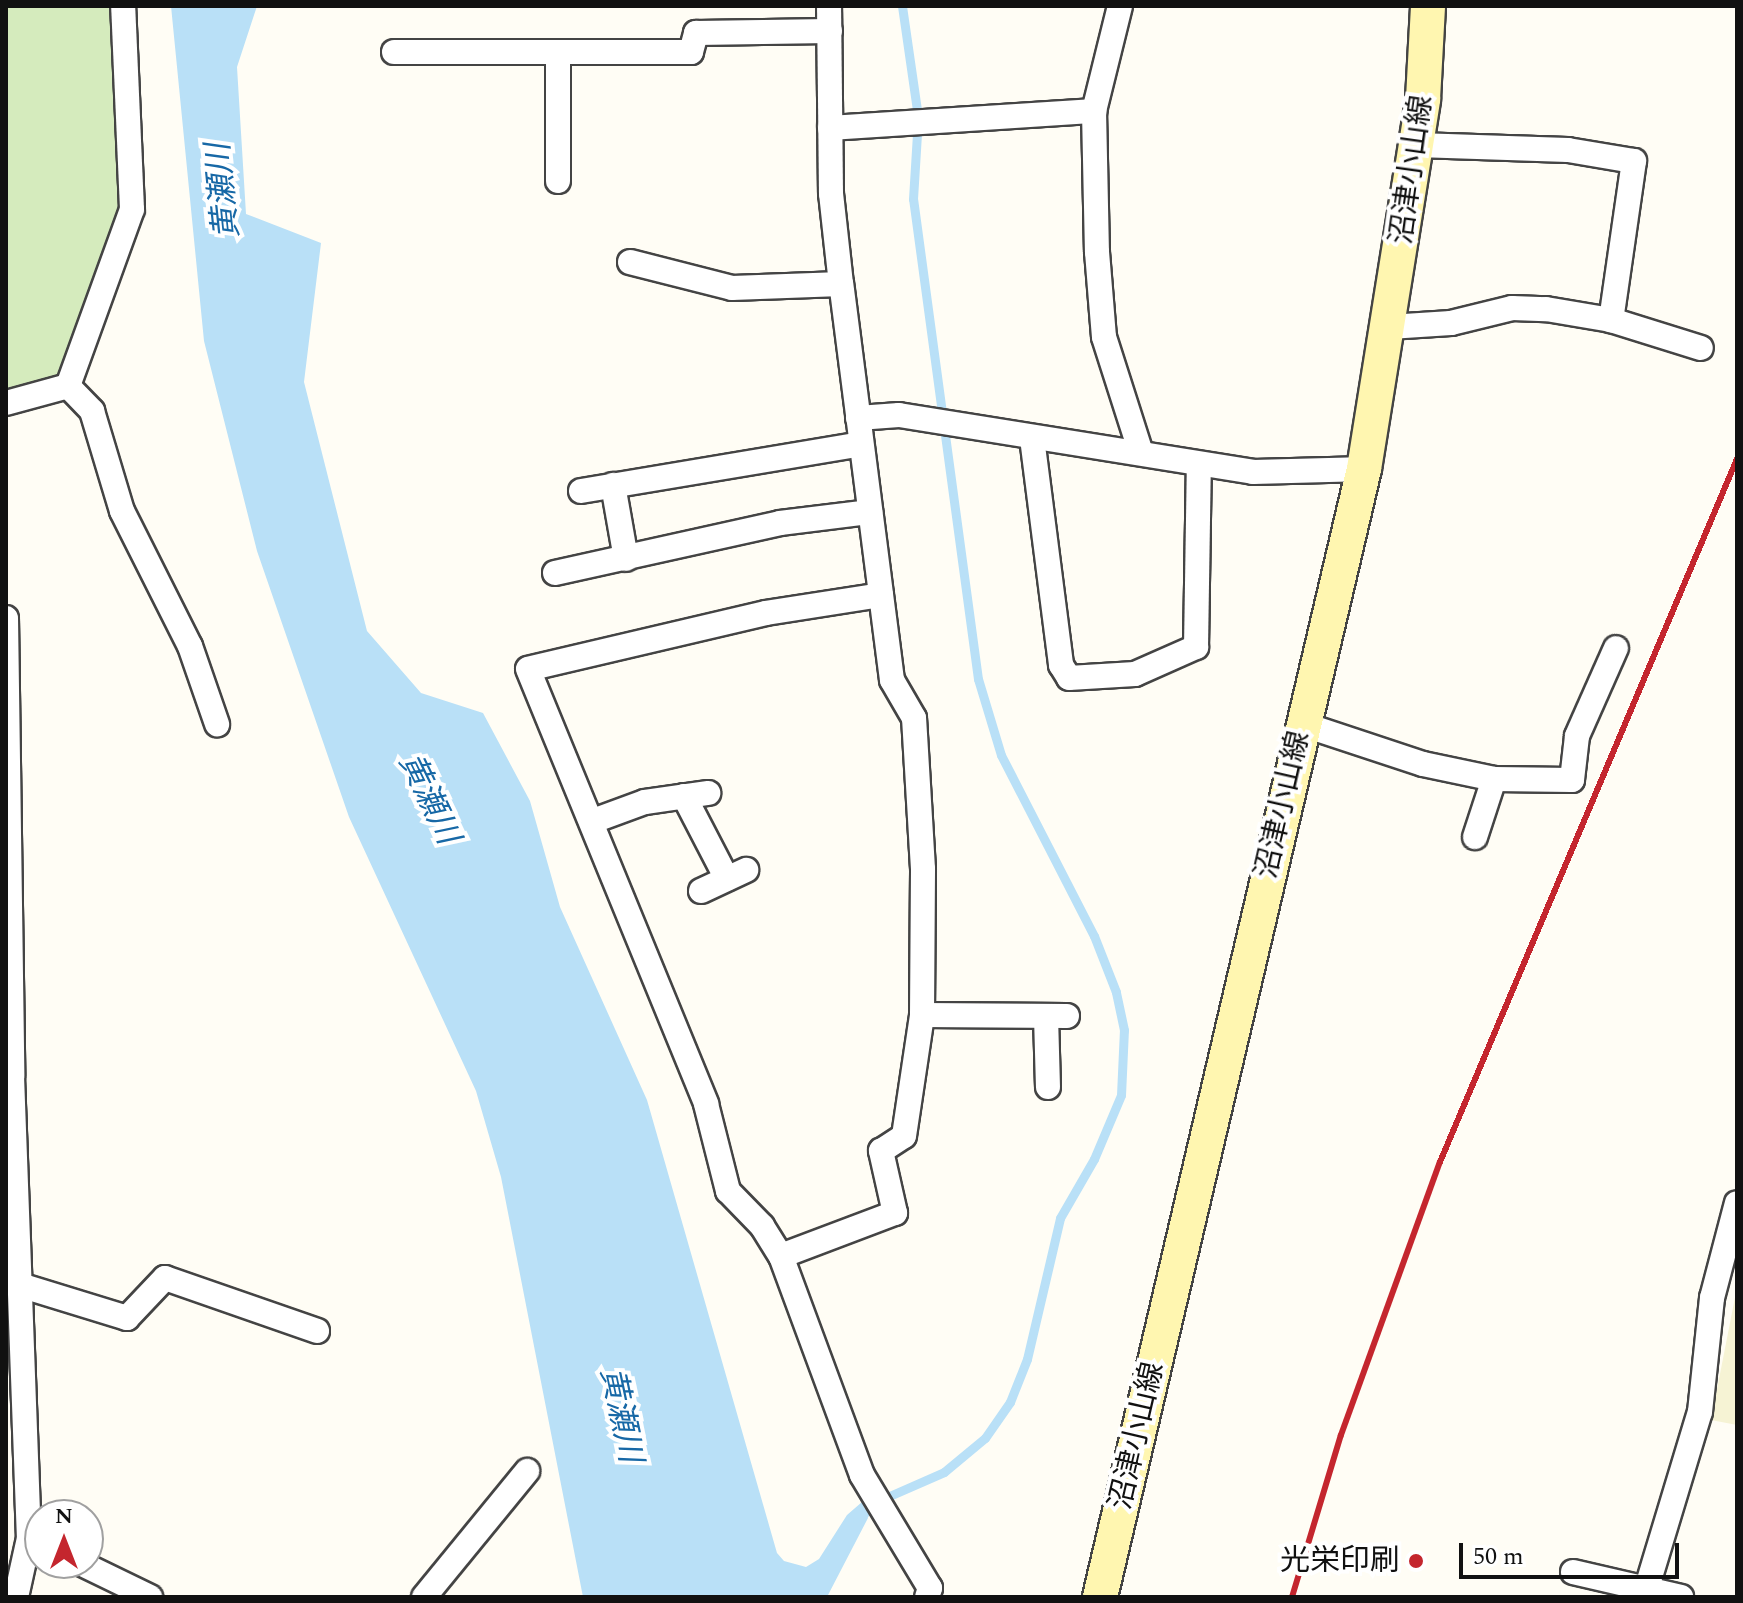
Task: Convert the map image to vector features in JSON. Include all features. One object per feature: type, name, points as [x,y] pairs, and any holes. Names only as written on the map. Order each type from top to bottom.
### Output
[{"type":"main road","name":"沼津小山線","points":[[1100,1597],[1364,469],[1417,145],[1428,6]]},
{"type":"street","points":[[68,386],[132,209],[123,6]]},
{"type":"street","points":[[781,1256],[895,1213],[881,1151],[904,1136],[922,1015],[923,869],[914,718],[892,680],[841,284],[830,128],[829,6]]},
{"type":"street","points":[[1120,6],[1094,111],[1104,337],[1140,450]]},
{"type":"street","points":[[394,52],[558,55],[691,52],[696,33],[830,31]]},
{"type":"street","points":[[558,55],[558,181]]},
{"type":"street","points":[[830,128],[1094,111]]},
{"type":"street","points":[[1417,145],[1568,150],[1634,161],[1611,320]]},
{"type":"street","points":[[630,262],[732,288],[841,284]]},
{"type":"street","points":[[1389,327],[1451,323],[1512,308],[1611,320],[1701,348]]},
{"type":"street","points":[[6,403],[68,386]]},
{"type":"street","points":[[68,386],[92,411],[122,511],[190,646],[217,724]]},
{"type":"street","points":[[858,418],[899,415],[1032,438],[1140,450],[1199,465],[1253,472],[1364,469]]},
{"type":"street","points":[[1032,438],[1061,665],[1069,678],[1135,674],[1196,647],[1199,465]]},
{"type":"street","points":[[581,491],[861,444]]},
{"type":"street","points":[[613,485],[626,559]]},
{"type":"street","points":[[555,573],[780,523],[870,512]]},
{"type":"street","points":[[881,595],[766,613],[528,669],[593,821],[706,1104],[728,1191],[781,1256],[862,1475],[891,1518],[930,1588],[927,1597]]},
{"type":"street","points":[[6,618],[12,1076],[23,1286],[25,1499]]},
{"type":"street","points":[[1302,724],[1423,764],[1494,779],[1572,780],[1577,736],[1616,648]]},
{"type":"street","points":[[1475,837],[1494,779]]},
{"type":"street","points":[[593,821],[645,802],[696,795],[736,875],[701,891]]},
{"type":"street","points":[[922,1015],[1056,1016],[1048,1087]]},
{"type":"street","points":[[1644,1594],[1700,1412],[1712,1298],[1737,1203]]},
{"type":"street","points":[[23,1286],[127,1318],[165,1278],[317,1331]]},
{"type":"street","points":[[424,1597],[527,1471]]},
{"type":"street","points":[[16,1597],[24,1545]]},
{"type":"street","points":[[1573,1572],[1644,1594],[1681,1597]]},
{"type":"street","points":[[104,1575],[150,1597]]},
{"type":"shaded area","points":[[1737,1287],[1737,1425],[1711,1420]]},
{"type":"green space","points":[[6,6],[119,6],[126,188],[70,380],[6,391]]},
{"type":"water","name":"黄瀬川","points":[[171,6],[257,6],[237,67],[246,214],[321,243],[304,382],[367,631],[421,693],[483,713],[530,801],[560,907],[647,1100],[777,1553],[784,1561],[806,1567],[819,1559],[847,1515],[862,1502],[868,1518],[827,1597],[583,1597],[501,1177],[476,1091],[349,817],[257,551],[204,341]]},
{"type":"waterway","points":[[857,1520],[878,1501],[944,1472],[985,1438],[1010,1402],[1027,1359],[1060,1218],[1094,1159],[1121,1095],[1124,1030],[1116,992],[1094,936],[1001,755],[978,679],[913,199],[918,117],[902,6]]},
{"type":"railway","points":[[1292,1597],[1341,1435],[1440,1162],[1737,459]]},
{"type":"place","name":"光栄印刷","points":[[1416,1561]]}]
